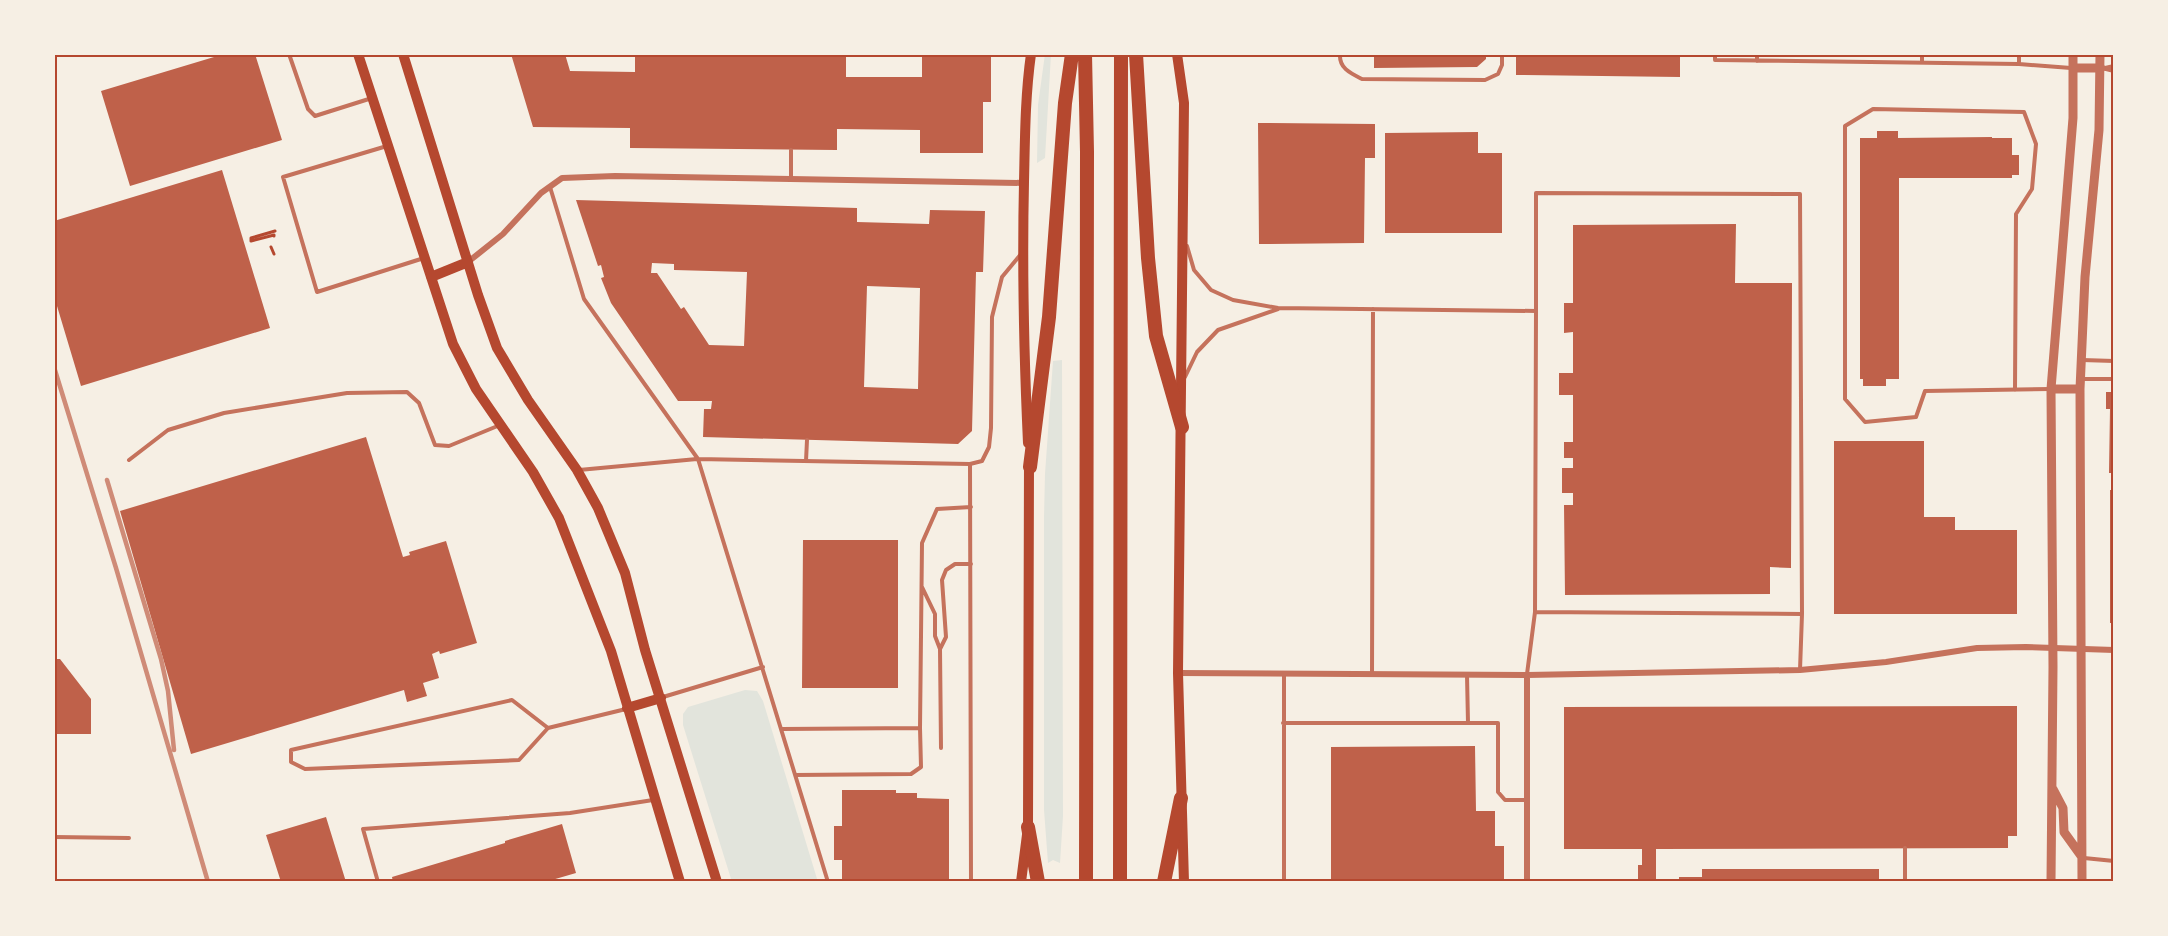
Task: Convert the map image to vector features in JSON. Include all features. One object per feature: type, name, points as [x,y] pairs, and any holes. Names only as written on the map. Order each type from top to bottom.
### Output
[{"type":"highway","points":[[1030,467],[1049,316],[1065,102],[1072,54]]},
{"type":"highway","points":[[1085,54],[1087,152],[1086,882]]},
{"type":"highway","points":[[1120,882],[1121,54]]},
{"type":"highway","points":[[1136,54],[1148,258],[1156,336],[1182,427]]},
{"type":"highway","points":[[1164,882],[1181,798]]},
{"type":"highway","points":[[1028,827],[1038,882]]},
{"type":"main road","points":[[358,54],[453,345],[476,389],[533,472],[559,518],[611,651],[680,882]]},
{"type":"main road","points":[[403,54],[497,348],[528,400],[577,470],[598,508],[625,573],[645,650],[717,882]]},
{"type":"main road","points":[[1021,882],[1028,827],[1030,467],[1024,353],[1023,251],[1026,88],[1032,54]]},
{"type":"main road","points":[[1177,54],[1184,103],[1178,672],[1184,882]]},
{"type":"main road","points":[[431,277],[468,262]]},
{"type":"main road","points":[[627,708],[661,698]]},
{"type":"street","points":[[2051,882],[2053,648],[2051,389],[2073,118],[2073,54]]},
{"type":"street","points":[[2082,882],[2080,384],[2085,277],[2099,130],[2100,54]]},
{"type":"street","points":[[2074,68],[2101,68]]},
{"type":"street","points":[[468,262],[503,234],[541,193],[562,178],[615,176],[1024,183]]},
{"type":"street","points":[[2051,389],[2080,384]]},
{"type":"street","points":[[1178,672],[1527,675],[1800,670],[1877,663],[1977,648],[2114,650]]},
{"type":"street","points":[[1527,675],[1527,882]]},
{"type":"street","points":[[2052,786],[2063,808],[2064,832],[2083,858]]},
{"type":"lane","points":[[289,54],[308,109],[315,116],[372,98]]},
{"type":"lane","points":[[1340,54],[1340,61],[1347,71],[1362,79],[1474,80],[1485,80],[1498,74],[1502,65],[1502,54]]},
{"type":"lane","points":[[1715,54],[1715,60],[2019,64],[2074,68]]},
{"type":"lane","points":[[1757,54],[1757,61]]},
{"type":"lane","points":[[1922,54],[1922,63]]},
{"type":"lane","points":[[2019,54],[2019,64]]},
{"type":"lane","points":[[2101,68],[2114,66]]},
{"type":"lane","points":[[2101,68],[2114,71]]},
{"type":"lane","points":[[2015,390],[2016,214],[2032,189],[2036,144],[2024,112],[1873,109],[1845,126],[1845,399],[1865,422],[1916,417],[1925,391],[2015,390],[2051,389]]},
{"type":"lane","points":[[388,146],[283,177],[317,292],[425,258]]},
{"type":"lane","points":[[790,180],[791,150]]},
{"type":"lane","points":[[550,187],[584,299],[698,459],[828,882]]},
{"type":"lane","points":[[1527,675],[1535,612],[1536,193],[1800,194],[1802,614],[1800,670]]},
{"type":"lane","points":[[1183,234],[1194,270],[1211,290],[1233,300],[1278,308],[1536,311]]},
{"type":"lane","points":[[577,470],[698,459],[970,464],[982,461],[989,447],[992,428],[992,317],[1002,277],[1023,251]]},
{"type":"lane","points":[[1182,383],[1197,352],[1218,330],[1278,308]]},
{"type":"lane","points":[[1372,674],[1373,309]]},
{"type":"lane","points":[[2081,360],[2114,361]]},
{"type":"lane","points":[[2080,384],[2114,379]]},
{"type":"lane","points":[[129,460],[168,430],[224,413],[347,393],[406,392],[419,403],[435,444],[442,447],[501,425]]},
{"type":"lane","points":[[806,461],[807,440]]},
{"type":"lane","points":[[970,464],[970,882]]},
{"type":"lane","points":[[795,775],[911,774],[921,767],[922,543],[937,509],[970,507]]},
{"type":"lane","points":[[940,650],[946,637],[942,580],[946,570],[955,564],[970,564]]},
{"type":"lane","points":[[922,586],[935,614],[935,636],[940,650],[940,748]]},
{"type":"lane","points":[[1535,612],[1802,614]]},
{"type":"lane","points":[[661,698],[763,667]]},
{"type":"lane","points":[[1284,673],[1284,882]]},
{"type":"lane","points":[[1467,675],[1468,723]]},
{"type":"lane","points":[[548,728],[512,700],[291,750],[291,762],[305,769],[519,760],[548,728],[627,708]]},
{"type":"lane","points":[[1284,723],[1498,723],[1498,792],[1505,800],[1527,800]]},
{"type":"lane","points":[[782,729],[920,728]]},
{"type":"lane","points":[[378,882],[363,829],[570,813],[655,800]]},
{"type":"lane","points":[[54,837],[129,838]]},
{"type":"lane","points":[[1905,848],[1905,882]]},
{"type":"lane","points":[[2083,858],[2114,861]]},
{"type":"path","points":[[274,236],[252,241],[251,238],[275,231]]},
{"type":"path","points":[[272,247],[274,254]]},
{"type":"shaded area","points":[[1045,54],[1051,54],[1045,158],[1037,163],[1038,105]]},
{"type":"shaded area","points":[[1062,360],[1063,816],[1060,863],[1053,860],[1048,863],[1044,810],[1045,474],[1053,361]]},
{"type":"shaded area","points":[[745,690],[757,691],[763,701],[818,882],[732,882],[683,725],[683,714],[688,707]]},
{"type":"building","points":[[224,54],[255,54],[282,140],[130,186],[101,91]]},
{"type":"building","points":[[511,54],[565,54],[570,71],[635,72],[635,54],[846,54],[846,77],[922,77],[922,54],[991,54],[991,102],[983,102],[983,153],[920,153],[920,130],[837,129],[837,150],[630,148],[630,128],[533,127]]},
{"type":"building","points":[[1374,54],[1486,54],[1486,59],[1477,67],[1374,68]]},
{"type":"building","points":[[1516,54],[1680,54],[1680,77],[1516,75]]},
{"type":"building","points":[[1258,123],[1375,124],[1375,158],[1365,158],[1364,243],[1259,244]]},
{"type":"building","points":[[1877,131],[1898,131],[1898,138],[2012,138],[2012,155],[2019,155],[2019,175],[2012,175],[2012,178],[1899,178],[1899,379],[1886,379],[1886,386],[1863,386],[1863,379],[1860,379],[1860,138],[1877,138]]},
{"type":"building","points":[[1478,132],[1478,153],[1502,153],[1502,233],[1385,233],[1385,133]]},
{"type":"building","points":[[222,170],[270,328],[81,386],[54,296],[54,221]]},
{"type":"building","points":[[576,200],[857,208],[857,222],[929,224],[930,210],[985,211],[983,272],[976,272],[972,431],[958,444],[703,437],[704,409],[711,409],[712,401],[678,401],[611,303],[601,278],[604,277],[601,265],[598,266]],"holes":[[[652,263],[674,264],[674,270],[747,272],[744,346],[709,345],[684,307],[681,309],[657,273],[651,273]],[[867,286],[920,288],[918,389],[864,387]]]},
{"type":"building","points":[[1736,224],[1735,283],[1792,283],[1791,568],[1770,567],[1770,594],[1565,595],[1564,505],[1573,505],[1573,493],[1562,493],[1562,468],[1573,468],[1573,458],[1564,458],[1564,442],[1573,442],[1573,395],[1559,395],[1559,373],[1573,373],[1573,332],[1564,333],[1564,303],[1573,303],[1573,225]]},
{"type":"building","points":[[2106,392],[2114,392],[2114,473],[2109,473],[2110,409],[2106,409]]},
{"type":"building","points":[[366,437],[403,557],[410,555],[409,552],[446,541],[477,643],[440,654],[439,651],[432,654],[439,678],[423,683],[427,696],[407,702],[404,690],[191,754],[120,511]]},
{"type":"building","points":[[1834,441],[1924,441],[1924,517],[1955,517],[1955,530],[2017,530],[2017,614],[1834,614]]},
{"type":"building","points":[[2110,490],[2114,490],[2114,623],[2110,623]]},
{"type":"building","points":[[803,540],[898,540],[898,688],[802,688]]},
{"type":"building","points":[[54,659],[60,659],[91,699],[91,734],[54,734]]},
{"type":"building","points":[[2017,706],[2017,836],[2008,836],[2008,848],[1656,849],[1656,882],[1638,882],[1638,865],[1642,865],[1642,849],[1564,849],[1564,707]]},
{"type":"building","points":[[1475,746],[1476,811],[1495,811],[1495,846],[1504,846],[1504,882],[1331,882],[1331,747]]},
{"type":"building","points":[[842,790],[896,790],[896,793],[917,793],[917,798],[949,799],[949,882],[842,880],[842,860],[834,860],[834,826],[842,826]]},
{"type":"building","points":[[326,817],[346,882],[281,882],[266,835]]},
{"type":"building","points":[[562,824],[576,873],[545,882],[393,882],[392,877]]},
{"type":"building","points":[[1702,869],[1879,869],[1879,882],[1679,882],[1679,877],[1702,877]]},
{"type":"railway","points":[[54,367],[116,568],[208,882]]},
{"type":"railway","points":[[107,480],[161,659],[168,691],[174,750]]}]
